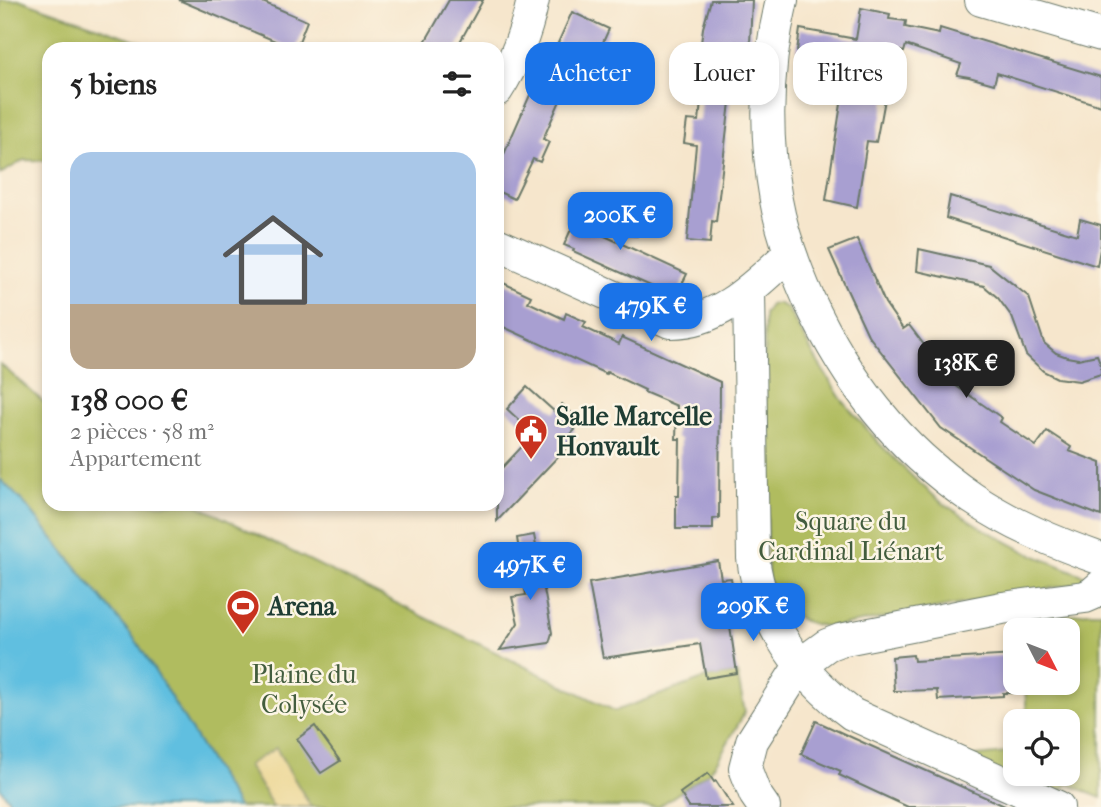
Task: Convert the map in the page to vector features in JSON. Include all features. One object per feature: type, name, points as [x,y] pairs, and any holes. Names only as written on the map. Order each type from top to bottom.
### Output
[{"type":"street","points":[[504,79],[522,44],[533,0]]},
{"type":"street","points":[[782,0],[771,54],[768,123],[776,200],[784,235],[802,285],[834,349],[864,396],[895,431],[951,483],[992,510],[1056,543],[1101,559]]},
{"type":"street","points":[[981,0],[1101,35]]},
{"type":"street","points":[[504,247],[670,322],[684,322],[712,314],[727,306],[790,253]]},
{"type":"street","points":[[749,290],[754,571],[758,590],[775,628],[800,664],[828,694],[852,714],[1058,807]]},
{"type":"street","points":[[764,807],[745,768],[752,741],[800,664],[827,645],[840,640],[1002,608],[1085,597],[1101,586]]},
{"type":"green space","points":[[0,0],[21,0],[141,42],[42,42],[42,161],[24,160],[0,174]]},
{"type":"green space","name":"Square du Cardinal Liénart","points":[[777,303],[787,308],[842,400],[914,478],[941,502],[982,528],[1026,552],[1085,576],[1086,582],[833,627],[809,623],[786,608],[768,580],[764,314],[770,305]]},
{"type":"green space","name":"Plaine du Colysée","points":[[0,364],[42,401],[42,511],[209,511],[615,711],[706,678],[737,673],[745,712],[708,773],[658,807],[238,807],[137,642],[25,504],[0,479]]},
{"type":"green space","points":[[1101,612],[1101,798],[1073,786],[1080,786],[1080,709],[1026,709],[1026,695],[1080,695],[1080,618],[1051,618]]},
{"type":"green space","points":[[1003,753],[1003,777],[958,758]]},
{"type":"green space","points":[[1024,786],[1066,786],[1053,798]]},
{"type":"sand","points":[[276,748],[311,807],[273,807],[248,765]]},
{"type":"water","points":[[0,479],[25,504],[137,642],[238,807],[14,807],[0,788]]},
{"type":"building","points":[[179,0],[258,0],[307,21],[299,42],[278,42]]},
{"type":"building","points":[[449,0],[483,0],[460,42],[425,42]]},
{"type":"building","points":[[711,0],[752,0],[750,42],[701,42]]},
{"type":"building","points":[[861,8],[890,14],[889,19],[906,21],[905,27],[939,34],[940,28],[1101,77],[1101,106],[997,73],[994,84],[957,75],[961,64],[907,45],[907,42],[798,42],[800,29],[856,39]]},
{"type":"building","points":[[572,12],[609,29],[603,42],[558,42]]},
{"type":"building","points":[[526,105],[558,105],[543,139],[549,142],[540,162],[533,159],[514,199],[504,194],[504,154]]},
{"type":"building","points":[[701,105],[730,105],[716,222],[712,221],[710,243],[687,241],[696,145],[684,143],[687,120],[699,121]]},
{"type":"building","points":[[841,105],[884,105],[876,142],[867,141],[857,207],[826,200]]},
{"type":"building","points":[[950,196],[1077,235],[1080,219],[1101,225],[1097,266],[946,218]]},
{"type":"building","points":[[581,207],[638,233],[637,236],[596,232],[687,274],[678,292],[667,288],[664,292],[564,245]]},
{"type":"building","points":[[857,239],[885,303],[903,329],[909,325],[937,362],[943,357],[957,374],[949,381],[1002,418],[1000,422],[1036,446],[1047,431],[1071,447],[1069,451],[1101,463],[1101,516],[1034,490],[941,428],[868,335],[829,250]]},
{"type":"building","points":[[919,249],[989,265],[1029,297],[1044,343],[1056,353],[1067,357],[1078,359],[1097,355],[1101,374],[1079,381],[1057,378],[1043,371],[1026,355],[1012,317],[998,298],[984,286],[917,271]]},
{"type":"building","points":[[504,283],[531,296],[528,302],[564,319],[566,313],[586,322],[583,327],[619,344],[622,337],[720,382],[719,518],[713,519],[713,529],[676,529],[680,439],[676,439],[677,406],[607,372],[606,374],[504,327]]},
{"type":"building","name":"Salle Marcelle Honvault","points":[[527,387],[555,412],[562,404],[579,420],[572,428],[575,430],[568,437],[571,440],[564,447],[566,448],[497,521],[497,511],[504,511],[504,466],[534,434],[507,409]]},
{"type":"building","points":[[534,535],[552,633],[549,643],[500,650],[518,623],[512,597],[526,595],[517,538]]},
{"type":"building","points":[[718,561],[721,579],[731,578],[738,618],[729,620],[737,673],[706,678],[700,644],[603,658],[589,583]]},
{"type":"building","points":[[913,655],[914,661],[1003,656],[1003,696],[938,700],[937,690],[894,691],[892,657]]},
{"type":"building","points":[[816,721],[1007,807],[908,807],[839,775],[841,771],[801,754]]},
{"type":"building","points":[[315,726],[340,761],[321,773],[297,739]]},
{"type":"building","points":[[708,773],[733,807],[689,807],[680,793]]},
{"type":"place","name":"Salle Marcelle Honvault","points":[[531,461]]},
{"type":"place","name":"Arena","points":[[243,636]]}]
